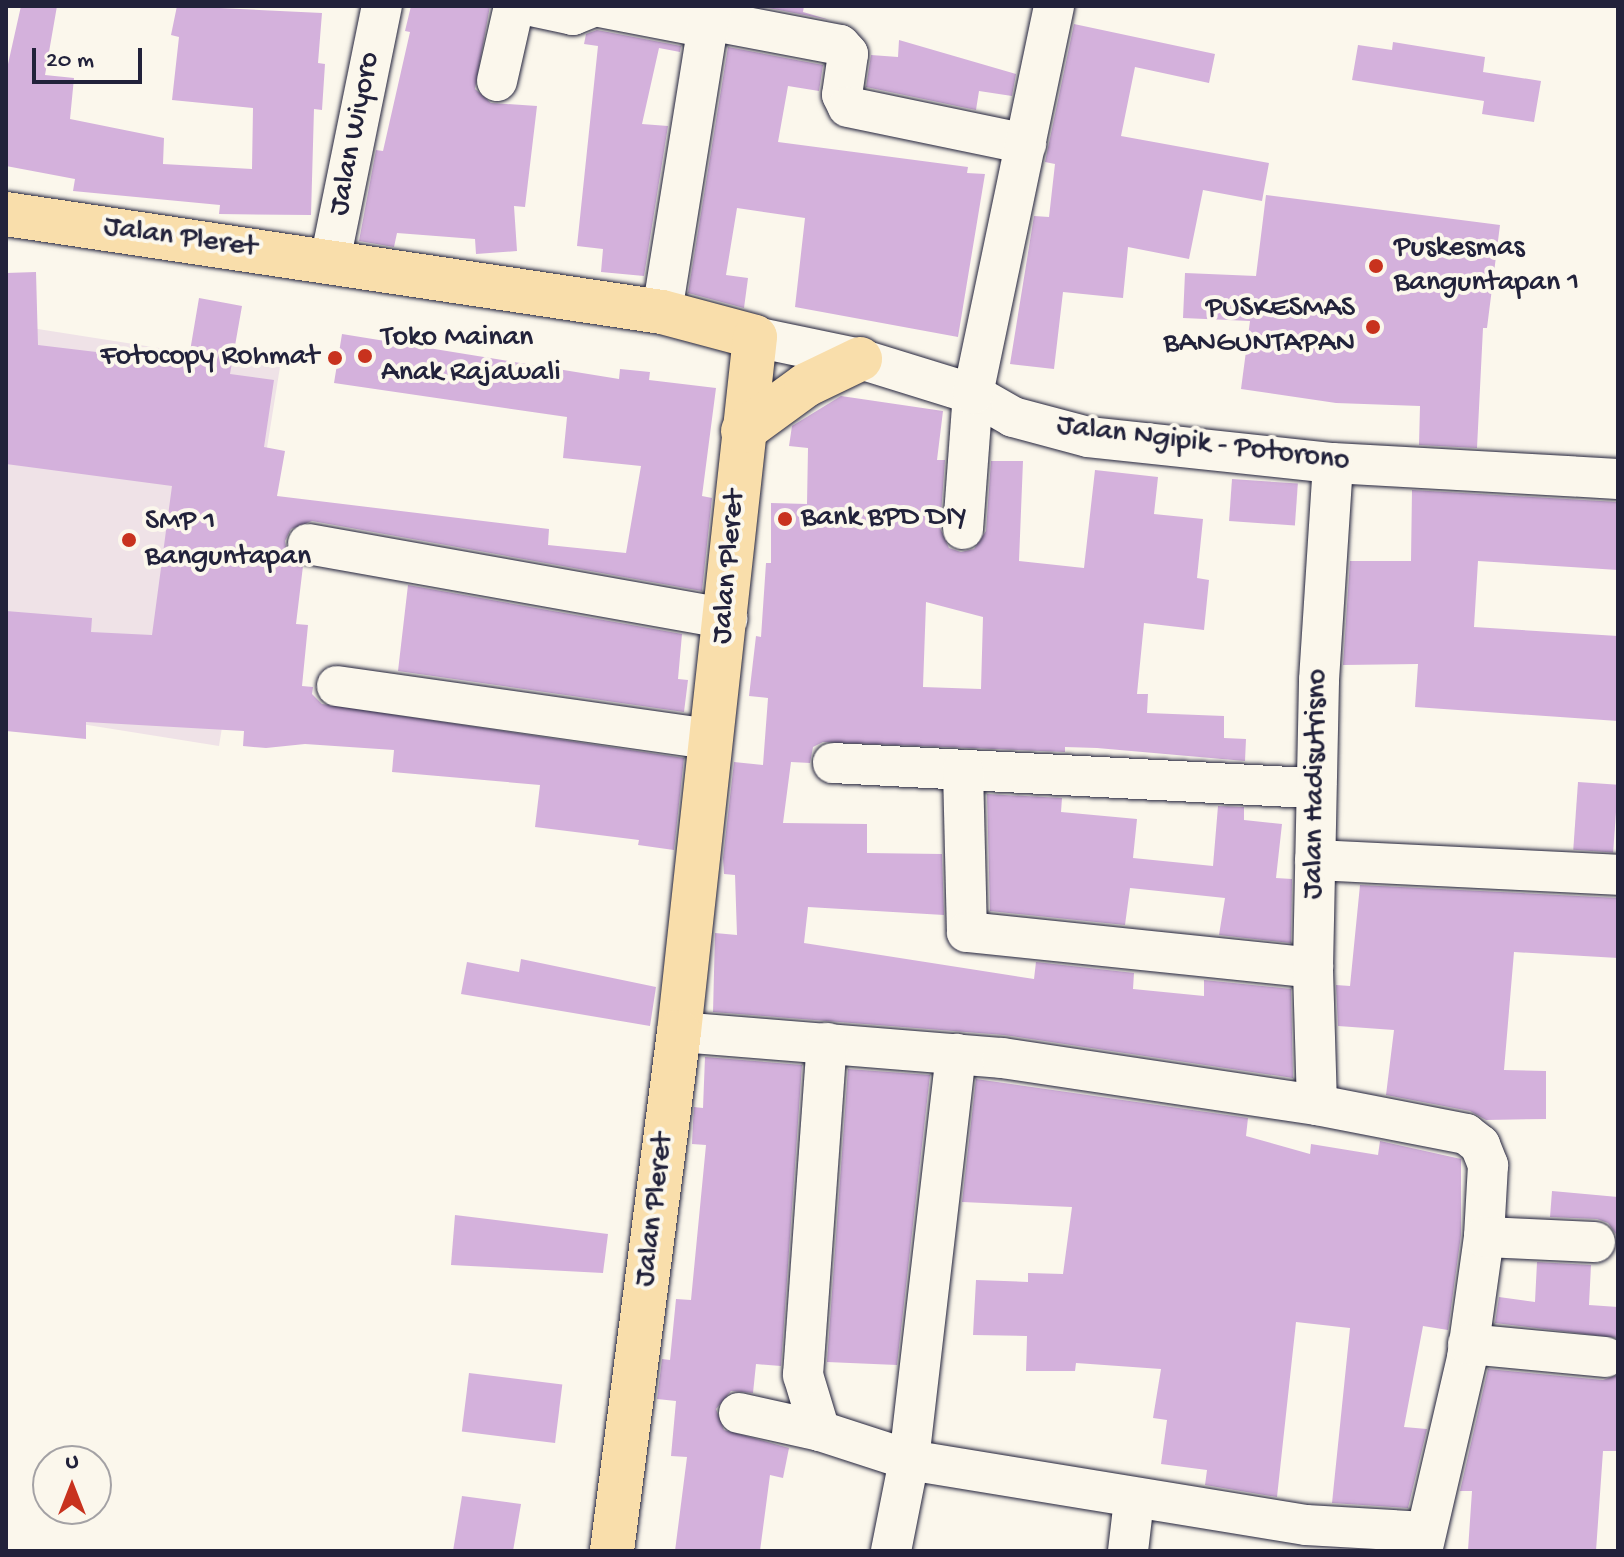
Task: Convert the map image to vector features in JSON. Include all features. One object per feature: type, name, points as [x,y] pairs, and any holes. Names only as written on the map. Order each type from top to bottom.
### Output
[{"type":"main road","name":"Jalan Pleret","points":[[6,214],[662,312],[755,337],[743,431],[727,619],[679,1032],[612,1551]]},
{"type":"main road","points":[[743,431],[806,385],[860,359]]},
{"type":"street","name":"Jalan Wiyoro","points":[[330,261],[382,6]]},
{"type":"street","points":[[497,81],[514,6]]},
{"type":"street","points":[[531,6],[573,15],[595,6],[710,18],[840,45],[848,54],[842,95],[848,107],[1026,144]]},
{"type":"street","points":[[963,529],[973,394],[1054,6]]},
{"type":"street","points":[[662,312],[710,18]]},
{"type":"street","name":"Jalan Ngipik - Potorono","points":[[755,337],[860,359],[973,394],[1013,417],[1088,437],[1333,463],[1618,479]]},
{"type":"street","name":"Jalan Hadisutrisno","points":[[1317,1105],[1313,968],[1316,788],[1333,463]]},
{"type":"street","points":[[308,544],[727,619]]},
{"type":"street","points":[[337,686],[711,739]]},
{"type":"street","points":[[833,763],[1316,788]]},
{"type":"street","points":[[963,770],[967,932],[1313,968]]},
{"type":"street","points":[[1315,860],[1618,875]]},
{"type":"street","points":[[679,1032],[956,1054],[1317,1105],[1452,1130],[1480,1145],[1488,1165],[1484,1237],[1468,1344],[1424,1541],[1134,1500],[909,1460],[820,1431],[739,1413]]},
{"type":"street","points":[[820,1431],[803,1375],[827,1043]]},
{"type":"street","points":[[891,1551],[909,1460],[956,1054]]},
{"type":"street","points":[[1484,1237],[1595,1242]]},
{"type":"street","points":[[1468,1344],[1605,1357]]},
{"type":"street","points":[[1128,1551],[1134,1500]]},
{"type":"shaded area","name":"SMP 1 Banguntapan","points":[[6,324],[280,367],[219,746],[6,712]]},
{"type":"building","points":[[21,6],[57,6],[45,75],[74,78],[70,119],[164,138],[163,164],[252,169],[253,108],[172,100],[179,37],[171,35],[177,6],[322,13],[318,63],[325,64],[322,110],[314,109],[311,215],[219,214],[220,205],[73,191],[75,179],[6,166],[6,73]]},
{"type":"building","points":[[411,6],[490,6],[475,89],[491,103],[537,106],[525,207],[514,206],[517,251],[476,254],[475,239],[397,233],[394,247],[359,241],[376,150],[383,151],[410,32],[405,31]]},
{"type":"building","points":[[758,6],[804,6],[803,12],[830,20]]},
{"type":"building","points":[[1074,24],[1215,54],[1209,83],[1135,67],[1121,136],[1269,163],[1262,201],[1203,190],[1189,259],[1128,247],[1123,298],[1063,292],[1054,369],[1010,364],[1034,216],[1049,217],[1055,164],[1045,162]]},
{"type":"building","points":[[597,30],[681,46],[680,52],[659,48],[642,124],[668,126],[644,276],[601,272],[603,249],[577,246],[598,46],[584,44],[586,34]]},
{"type":"building","points":[[899,40],[1016,74],[1012,96],[979,91],[976,110],[866,87],[871,55],[898,57]]},
{"type":"building","points":[[1393,42],[1485,57],[1483,72],[1541,81],[1534,122],[1482,114],[1484,101],[1352,80],[1358,45],[1392,50]]},
{"type":"building","points":[[728,47],[823,65],[819,91],[788,86],[778,142],[968,167],[967,173],[985,174],[958,337],[795,307],[805,218],[737,208],[726,275],[748,278],[744,308],[688,293]]},
{"type":"building","name":"Puskesmas Banguntapan 1","points":[[1266,195],[1500,225],[1487,328],[1483,328],[1477,448],[1419,445],[1420,406],[1336,403],[1241,389],[1250,321],[1183,318],[1185,273],[1256,276]]},
{"type":"building","points":[[36,272],[38,345],[188,363],[199,298],[242,306],[230,374],[274,380],[264,447],[285,451],[277,496],[549,529],[548,545],[626,553],[641,466],[563,458],[567,417],[334,383],[342,334],[619,379],[620,369],[650,372],[649,380],[716,388],[702,496],[712,498],[702,591],[312,521],[291,529],[285,541],[287,552],[303,566],[296,624],[308,625],[302,686],[313,687],[312,694],[322,704],[684,758],[674,850],[638,845],[639,840],[535,827],[540,785],[392,772],[394,750],[305,744],[266,748],[243,746],[244,731],[86,722],[86,739],[6,731],[6,611],[92,618],[91,632],[152,635],[172,486],[6,464],[6,273]]},
{"type":"building","points":[[841,396],[943,411],[937,460],[945,460],[940,528],[949,548],[961,552],[974,549],[986,531],[991,461],[1023,461],[1019,561],[1084,568],[1095,470],[1158,477],[1154,514],[1203,519],[1197,578],[1209,580],[1204,630],[1144,623],[1137,694],[1148,694],[1147,713],[1224,716],[1224,738],[1246,739],[1245,761],[1097,748],[1065,747],[1065,752],[823,742],[813,747],[810,763],[791,762],[783,823],[867,824],[867,853],[942,854],[944,915],[808,907],[804,943],[1034,979],[1036,962],[1134,973],[1133,989],[1204,996],[1204,980],[1291,989],[1293,1078],[1004,1035],[713,1012],[715,933],[737,935],[735,875],[724,874],[723,858],[734,762],[763,765],[768,698],[749,696],[756,636],[761,637],[766,563],[771,563],[771,503],[807,504],[808,448],[789,446],[792,426]],"holes":[[[926,602],[983,617],[981,689],[923,687]]]},
{"type":"building","points":[[1232,479],[1298,484],[1295,526],[1229,521]]},
{"type":"building","points":[[1412,490],[1618,502],[1618,570],[1478,561],[1474,627],[1618,636],[1618,721],[1415,707],[1418,664],[1343,665],[1350,561],[1411,561]]},
{"type":"building","points":[[408,585],[682,634],[678,679],[688,680],[684,712],[398,671]]},
{"type":"building","points":[[1578,782],[1618,785],[1613,853],[1573,850]]},
{"type":"building","points":[[987,794],[1062,798],[1061,812],[1137,819],[1133,858],[1213,866],[1218,806],[1244,807],[1244,820],[1282,824],[1276,878],[1292,879],[1291,943],[1219,935],[1225,898],[1130,888],[1125,925],[990,911]]},
{"type":"building","points":[[1360,885],[1618,898],[1618,958],[1514,952],[1504,1070],[1546,1071],[1546,1119],[1486,1120],[1470,1111],[1386,1095],[1394,1030],[1338,1026],[1336,985],[1350,986]]},
{"type":"building","points":[[521,959],[656,987],[650,1026],[461,994],[467,962],[519,972]]},
{"type":"building","points":[[705,1057],[802,1065],[781,1366],[756,1364],[753,1393],[731,1391],[716,1409],[724,1430],[789,1448],[783,1478],[770,1475],[760,1551],[675,1551],[687,1457],[671,1456],[676,1401],[657,1399],[662,1359],[670,1360],[676,1299],[691,1300],[706,1145],[692,1144],[693,1122],[694,1107],[703,1108]]},
{"type":"building","points":[[848,1069],[930,1075],[897,1365],[827,1362]]},
{"type":"building","points":[[976,1079],[1248,1118],[1246,1136],[1310,1154],[1311,1144],[1378,1155],[1380,1141],[1461,1159],[1461,1235],[1448,1330],[1423,1326],[1404,1427],[1427,1429],[1408,1508],[1332,1503],[1350,1328],[1296,1322],[1277,1497],[1205,1485],[1207,1470],[1161,1464],[1167,1420],[1153,1418],[1161,1369],[1076,1363],[1075,1371],[1026,1371],[1027,1336],[973,1335],[976,1280],[1028,1282],[1028,1273],[1063,1274],[1072,1207],[962,1202]]},
{"type":"building","points":[[1552,1191],[1618,1197],[1618,1237],[1608,1223],[1597,1219],[1550,1217]]},
{"type":"building","points":[[455,1215],[608,1234],[603,1273],[451,1265]]},
{"type":"building","points":[[1537,1262],[1591,1265],[1589,1305],[1618,1307],[1618,1338],[1495,1323],[1499,1297],[1535,1302]]},
{"type":"building","points":[[1488,1369],[1603,1380],[1618,1375],[1618,1451],[1603,1451],[1596,1551],[1468,1550],[1472,1491],[1460,1491]]},
{"type":"building","points":[[469,1373],[562,1384],[555,1443],[462,1432]]},
{"type":"building","points":[[462,1496],[521,1504],[513,1551],[453,1551]]},
{"type":"place","name":"Puskesmas Banguntapan 1","points":[[1376,266]]},
{"type":"place","name":"PUSKESMAS BANGUNTAPAN","points":[[1373,327]]},
{"type":"place","name":"Toko Mainan Anak Rajawali","points":[[365,356]]},
{"type":"place","name":"Fotocopy Rohmat","points":[[335,358]]},
{"type":"place","name":"Bank BPD DIY","points":[[785,519]]},
{"type":"place","name":"SMP 1 Banguntapan","points":[[129,540]]}]
